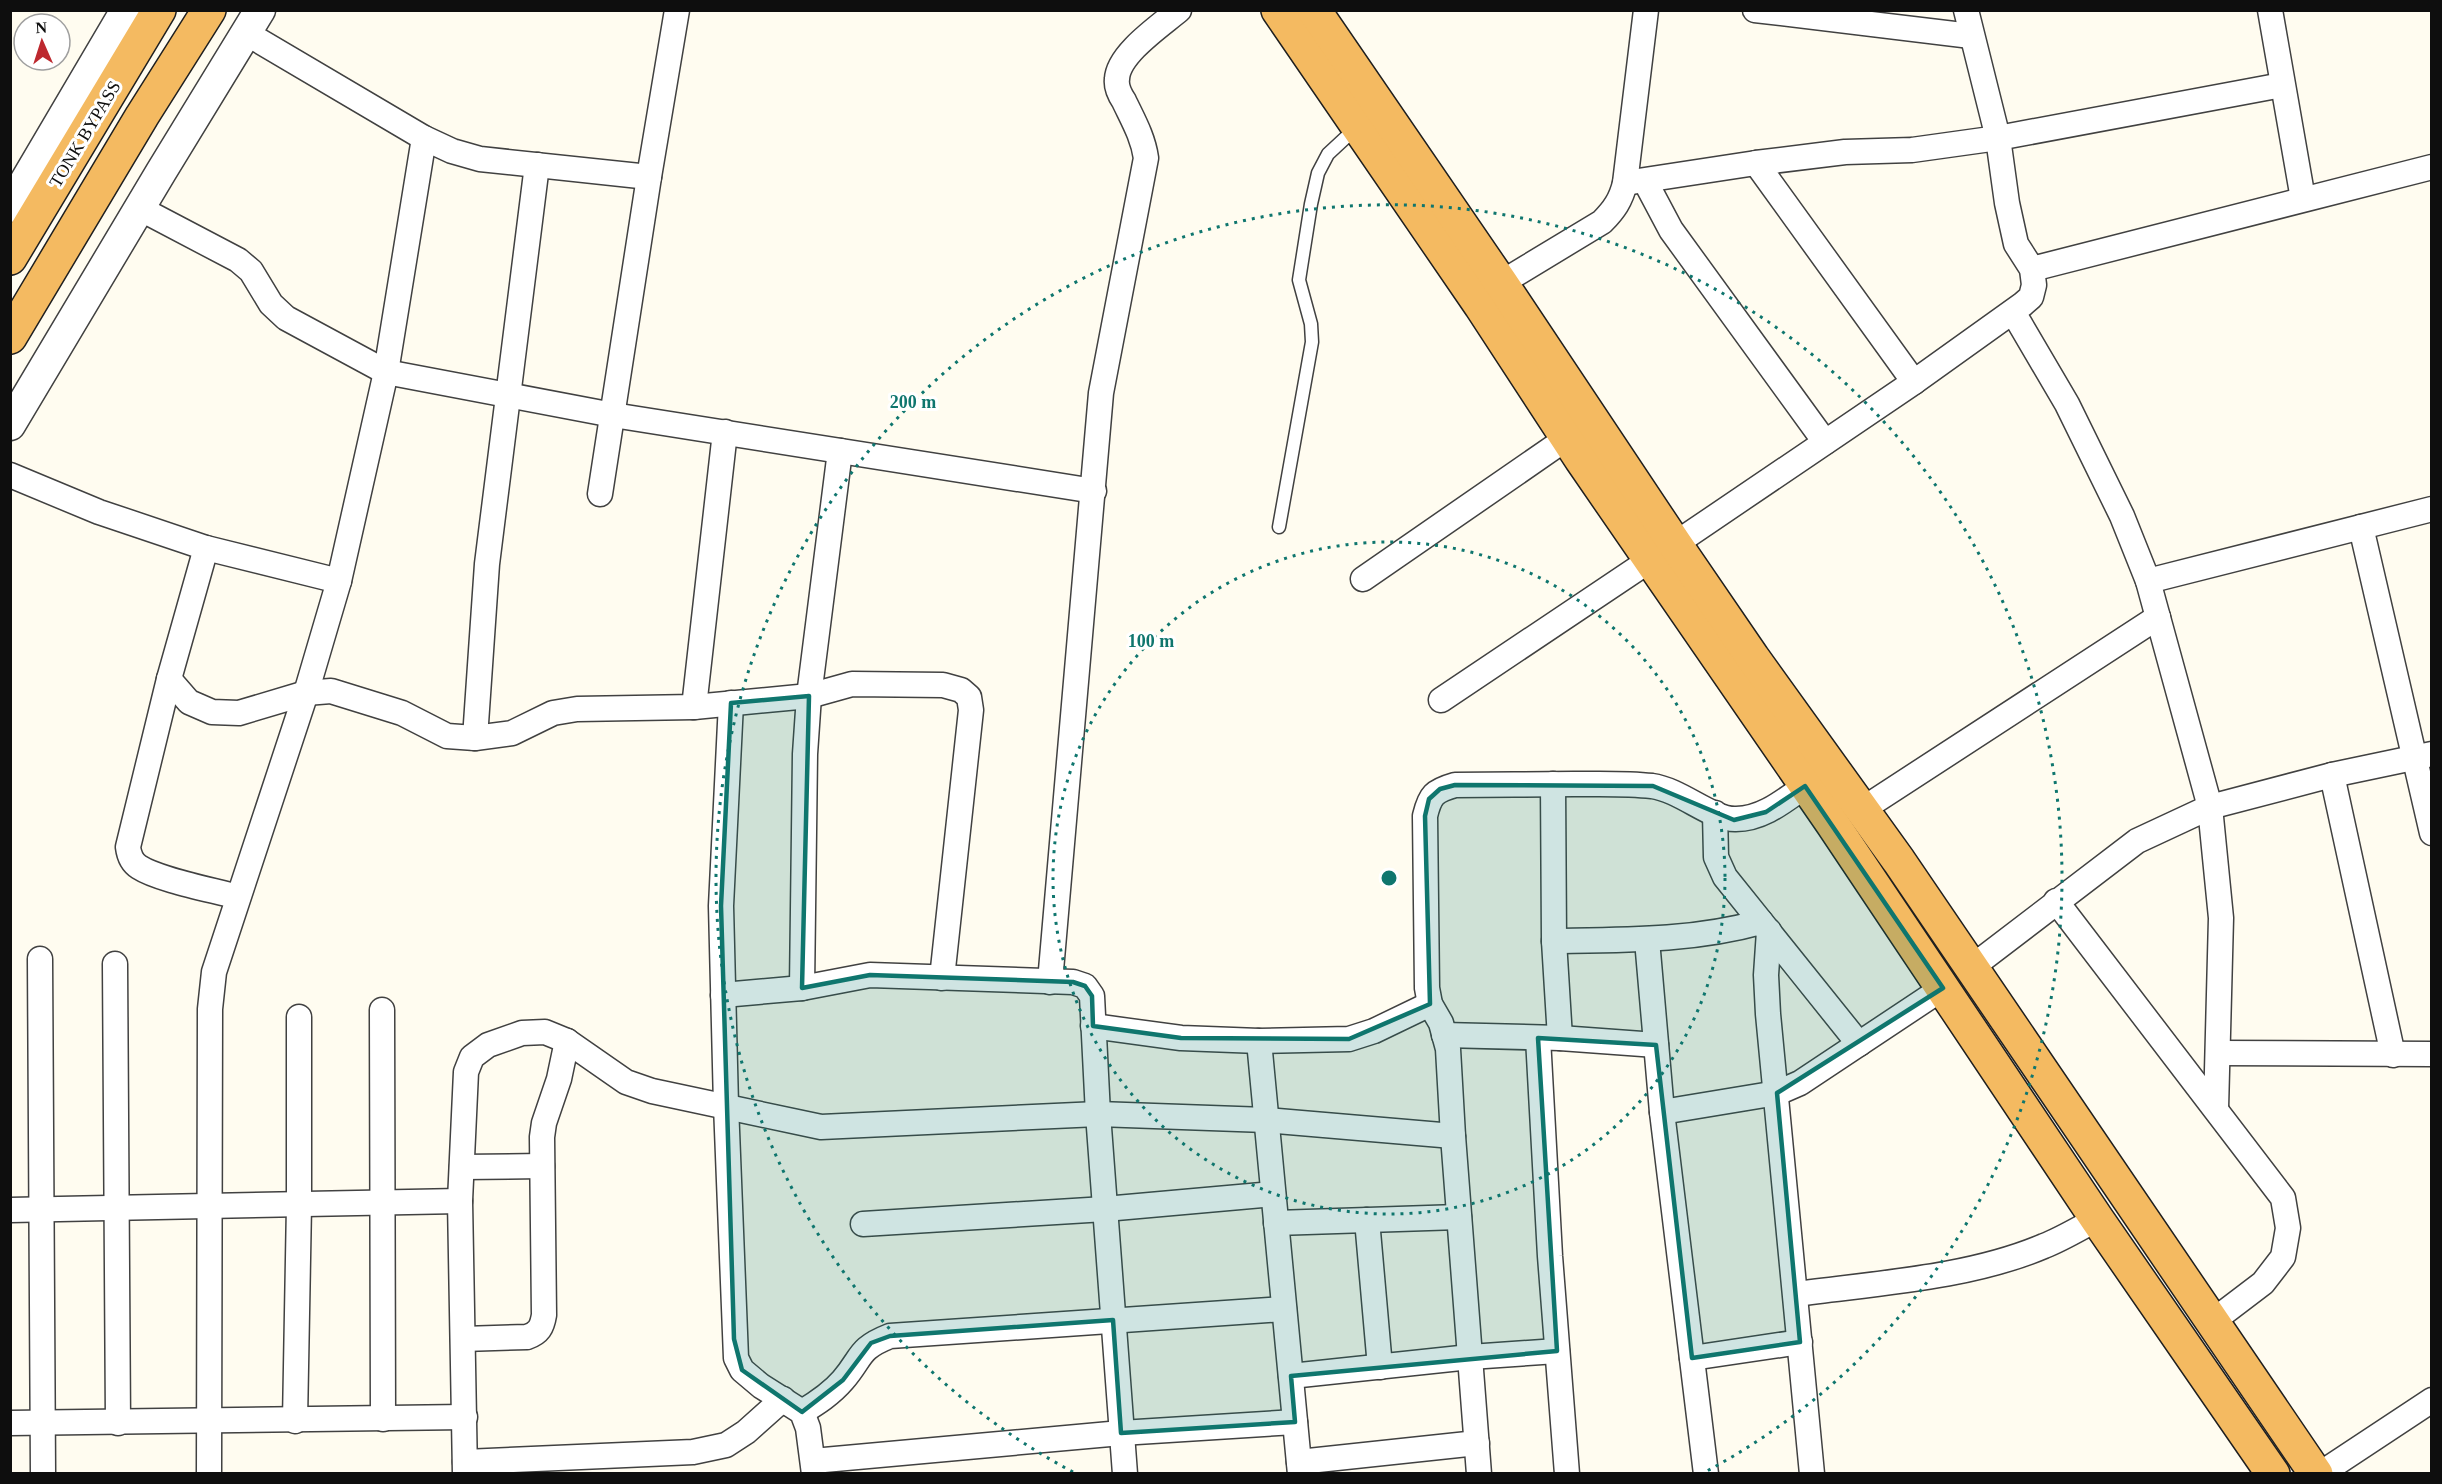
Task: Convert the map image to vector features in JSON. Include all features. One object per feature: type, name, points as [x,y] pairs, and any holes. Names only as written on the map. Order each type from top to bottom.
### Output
[{"type":"highway","name":"TONK BYPASS","points":[[10,258],[159,10]]},
{"type":"highway","points":[[10,337],[142,116],[209,10]]},
{"type":"highway","points":[[1278,10],[1481,306],[1567,438],[1753,658],[1863,809],[2318,1473]]},
{"type":"highway","points":[[1314,10],[1501,283],[1805,786],[2266,1471]]},
{"type":"street","points":[[10,207],[126,10]]},
{"type":"street","points":[[600,494],[677,10]]},
{"type":"street","points":[[1050,982],[1101,393],[1146,158],[1144,141],[1120,94],[1116,81],[1119,68],[1130,52],[1179,10]]},
{"type":"street","points":[[1501,283],[1602,222],[1635,182],[1646,10]]},
{"type":"street","points":[[1755,10],[1971,36]]},
{"type":"street","points":[[1441,700],[1914,382],[2031,297],[2034,285],[2032,269],[2016,244],[2007,203],[1998,138],[1966,10]]},
{"type":"street","points":[[2270,10],[2302,199]]},
{"type":"street","points":[[10,425],[253,22],[424,138],[452,151],[480,159],[649,177]]},
{"type":"street","points":[[1635,182],[1845,152],[1912,150],[1998,138],[2282,85]]},
{"type":"street","points":[[209,1473],[208,1208],[210,1008],[214,972],[306,693],[339,581],[386,372],[424,138]]},
{"type":"street","points":[[1756,163],[1914,382]]},
{"type":"street","points":[[474,738],[487,564],[537,165]]},
{"type":"street","points":[[2032,269],[2432,166]]},
{"type":"street","points":[[1635,182],[1826,442]]},
{"type":"street","points":[[140,208],[238,260],[251,271],[270,304],[286,318],[386,372],[613,415],[1094,491]]},
{"type":"street","points":[[2013,312],[2067,404],[2122,516],[2148,581],[2210,807],[2221,918],[2216,1109]]},
{"type":"street","points":[[694,707],[725,432]]},
{"type":"street","points":[[1363,579],[1567,438]]},
{"type":"street","points":[[802,988],[805,754],[809,696],[840,451]]},
{"type":"street","points":[[10,475],[99,512],[206,548],[339,581]]},
{"type":"street","points":[[2148,581],[2432,509]]},
{"type":"street","points":[[2361,527],[2422,756],[2432,833]]},
{"type":"street","points":[[206,548],[169,679],[128,847],[129,857],[137,866],[151,873],[238,897]]},
{"type":"street","points":[[1863,809],[2158,617]]},
{"type":"street","points":[[169,679],[189,702],[212,712],[239,713],[306,693],[331,691],[402,713],[447,735],[474,738],[512,733],[553,713],[577,709],[731,704],[809,696],[852,684],[943,685],[961,690],[969,697],[971,710],[942,978]]},
{"type":"street","points":[[731,704],[721,906],[736,1358],[742,1370],[793,1406],[808,1428],[813,1467],[1121,1433],[1295,1422]]},
{"type":"street","points":[[1972,967],[2137,841],[2210,807],[2332,775],[2422,756]]},
{"type":"street","points":[[2332,775],[2393,1055]]},
{"type":"street","points":[[1553,784],[1554,941],[1549,1038],[1557,1351],[1567,1473]]},
{"type":"street","points":[[1479,1473],[1448,1048],[1441,1023],[1430,1004],[1426,964],[1425,816],[1430,799],[1440,789],[1455,785],[1653,786],[1676,792],[1715,813],[1734,820],[1750,818],[1766,812],[1805,786]]},
{"type":"street","points":[[1715,813],[1716,857],[1725,877],[1859,1044]]},
{"type":"street","points":[[2056,901],[2283,1198],[2288,1228],[2283,1257],[2263,1283],[2212,1321]]},
{"type":"street","points":[[1554,941],[1702,936],[1765,927]]},
{"type":"street","points":[[1765,927],[1768,1014],[1812,1473]]},
{"type":"street","points":[[1647,939],[1662,1112],[1706,1473]]},
{"type":"street","points":[[40,959],[43,1473]]},
{"type":"street","points":[[116,964],[118,1423]]},
{"type":"street","points":[[723,995],[802,988],[870,975],[1073,982],[1085,986],[1092,996],[1098,1114],[1125,1473]]},
{"type":"street","points":[[1662,1112],[1777,1093],[1800,1083],[1943,988]]},
{"type":"street","points":[[1093,1026],[1181,1038],[1258,1041],[1349,1039],[1374,1031],[1430,1004]]},
{"type":"street","points":[[382,1010],[383,1419]]},
{"type":"street","points":[[295,1421],[299,1205],[299,1017]]},
{"type":"street","points":[[1284,1309],[890,1336],[871,1343],[859,1355],[843,1380],[825,1398],[793,1406],[726,1445],[693,1452],[465,1468],[460,1201],[466,1072],[472,1058],[488,1045],[522,1033],[545,1032],[567,1041],[626,1082],[652,1091],[726,1105],[788,1122],[821,1127],[1098,1114],[1266,1120],[1453,1136]]},
{"type":"street","points":[[1444,1035],[1549,1038],[1656,1045]]},
{"type":"street","points":[[463,1339],[527,1337],[535,1334],[542,1327],[544,1315],[542,1166],[544,1123],[559,1079],[567,1041]]},
{"type":"street","points":[[1258,1041],[1300,1468],[1477,1443]]},
{"type":"street","points":[[2218,1053],[2432,1054]]},
{"type":"street","points":[[462,1167],[542,1166]]},
{"type":"street","points":[[863,1224],[1105,1209],[1273,1194]]},
{"type":"street","points":[[10,1210],[208,1208],[460,1201]]},
{"type":"street","points":[[1276,1223],[1459,1217]]},
{"type":"street","points":[[1796,1294],[1924,1277],[1992,1264],[2044,1246],[2097,1219]]},
{"type":"street","points":[[1367,1220],[1380,1367]]},
{"type":"street","points":[[1692,1358],[1800,1342]]},
{"type":"street","points":[[1291,1376],[1470,1357],[1557,1351]]},
{"type":"street","points":[[2318,1473],[2432,1400]]},
{"type":"street","points":[[10,1423],[465,1417]]},
{"type":"lane","points":[[1280,527],[1312,342],[1311,324],[1299,280],[1311,204],[1318,173],[1328,154],[1357,127]]},
{"type":"highlighted area","points":[[809,696],[802,988],[870,975],[1073,982],[1085,986],[1092,996],[1093,1026],[1181,1038],[1349,1039],[1430,1004],[1425,816],[1429,799],[1440,789],[1455,785],[1653,786],[1734,820],[1766,812],[1805,786],[1943,988],[1777,1093],[1800,1342],[1692,1358],[1656,1045],[1538,1038],[1557,1351],[1291,1376],[1295,1422],[1121,1433],[1113,1320],[890,1336],[871,1343],[843,1380],[802,1412],[742,1370],[734,1339],[721,906],[731,703]]}]
